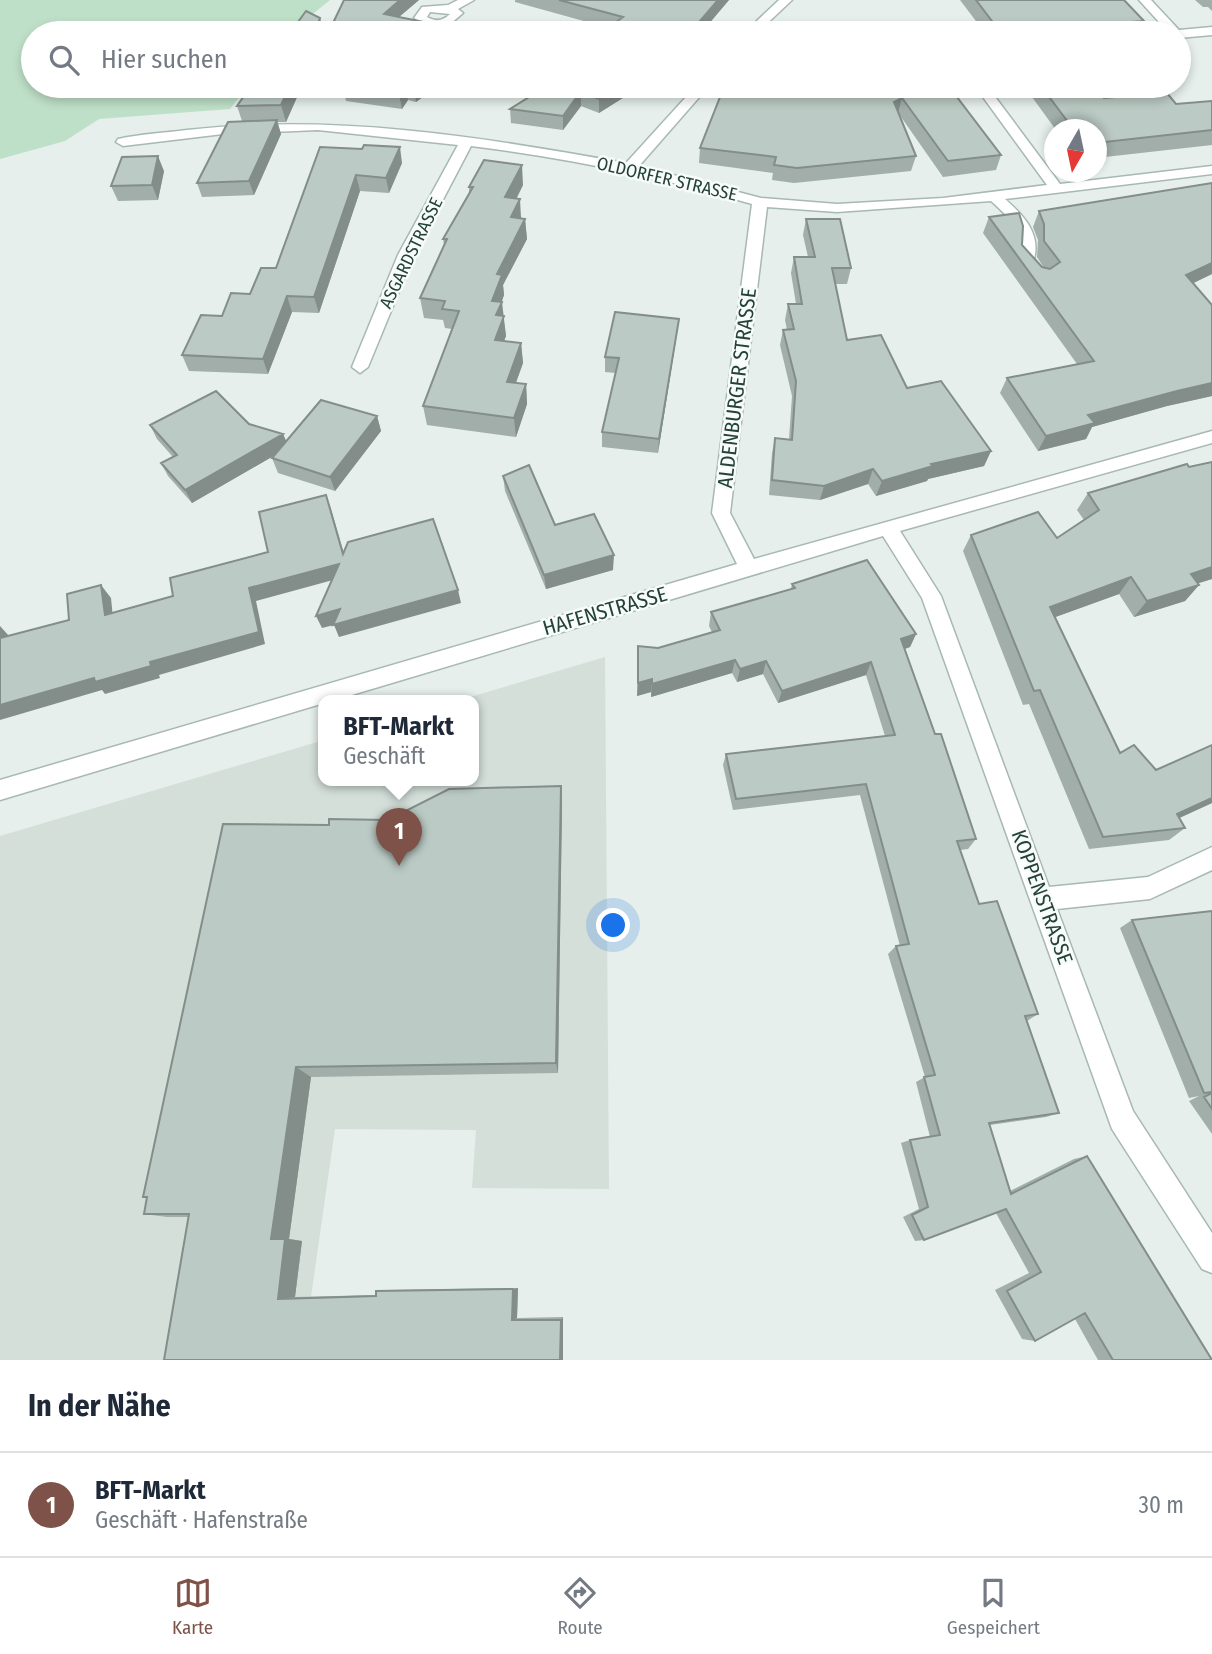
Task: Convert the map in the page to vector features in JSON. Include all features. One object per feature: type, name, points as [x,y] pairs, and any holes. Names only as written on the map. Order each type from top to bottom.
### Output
[{"type":"street","points":[[450,8],[468,0]]},
{"type":"street","points":[[763,21],[786,0]]},
{"type":"street","points":[[1145,0],[1165,21]]},
{"type":"street","points":[[1191,33],[1212,32]]},
{"type":"street","points":[[629,168],[692,98]]},
{"type":"street","points":[[990,98],[1056,188]]},
{"type":"street","name":"OLDORFER STRASSE","points":[[123,142],[223,130],[318,126],[467,141],[629,168],[685,180],[760,202],[837,208],[994,196],[1212,170]]},
{"type":"street","name":"ASGARDSTRASSE","points":[[360,367],[406,255],[467,141]]},
{"type":"street","points":[[994,196],[1017,218],[1028,236],[1029,251],[1026,259],[1042,278]]},
{"type":"street","name":"ALDENBURGER STRASSE","points":[[749,569],[721,513],[760,202]]},
{"type":"street","name":"HAFENSTRASSE","points":[[322,695],[888,527],[1212,437]]},
{"type":"street","name":"KOPPENSTRASSE","points":[[888,527],[931,596],[1122,1119],[1212,1259]]},
{"type":"street","name":"HAFENSTRASSE","points":[[0,790],[318,696]]},
{"type":"street","points":[[1043,899],[1150,888],[1212,858]]},
{"type":"shaded area","points":[[605,657],[609,1189],[472,1188],[476,1130],[335,1129],[302,1360],[0,1360],[0,836],[318,742],[318,786],[479,786],[479,695],[477,695]]},
{"type":"green space","points":[[0,0],[330,0],[304,21],[21,21],[21,98],[239,98],[230,109],[99,119],[65,141],[0,159]]},
{"type":"building","points":[[344,0],[400,0],[384,14],[419,21],[334,21]]},
{"type":"building","points":[[559,0],[718,0],[700,21],[618,21],[623,17]]},
{"type":"building","points":[[976,0],[1124,0],[1144,21],[992,21]]},
{"type":"building","points":[[306,11],[320,18],[319,21],[299,21]]},
{"type":"building","points":[[243,98],[284,98],[281,105],[237,106]]},
{"type":"building","points":[[528,98],[576,98],[563,116],[510,109]]},
{"type":"building","points":[[720,98],[902,98],[894,102],[916,156],[797,168],[774,165],[776,157],[700,148]]},
{"type":"building","points":[[902,98],[958,98],[1001,155],[948,161]]},
{"type":"building","points":[[1050,98],[1171,98],[1176,104],[1212,101],[1212,130],[1107,142],[1107,119],[1066,119]]},
{"type":"building","points":[[277,120],[249,181],[197,183],[228,122]]},
{"type":"building","points":[[364,145],[400,147],[386,178],[356,175],[314,297],[287,296],[263,359],[182,355],[201,315],[222,316],[231,293],[250,294],[261,268],[276,268],[320,147],[362,149]]},
{"type":"building","points":[[158,156],[152,185],[111,186],[122,157]]},
{"type":"building","points":[[484,160],[522,165],[505,197],[520,199],[511,217],[525,219],[497,274],[502,275],[492,301],[502,302],[496,315],[504,316],[495,340],[521,343],[507,382],[526,384],[514,418],[423,406],[459,311],[442,309],[445,301],[420,298],[447,239],[443,239],[473,187],[469,187]]},
{"type":"building","points":[[1212,183],[1212,263],[1186,275],[1212,305],[1212,383],[1088,415],[1095,423],[1046,436],[1007,378],[1094,361],[989,217],[1019,213],[1023,226],[1022,245],[1042,267],[1050,269],[1060,262],[1044,241],[1044,224],[1039,211]]},
{"type":"building","points":[[806,219],[840,219],[851,268],[832,268],[847,340],[881,335],[907,388],[941,381],[991,451],[931,464],[933,466],[882,481],[873,469],[824,486],[772,480],[775,438],[792,440],[796,381],[783,330],[794,329],[788,304],[802,304],[794,257],[815,257]]},
{"type":"building","points":[[615,312],[679,319],[659,439],[602,432],[619,358],[605,357]]},
{"type":"building","points":[[216,391],[249,424],[283,434],[185,490],[161,463],[177,455],[150,425]]},
{"type":"building","points":[[321,400],[377,416],[330,477],[272,458]]},
{"type":"building","points":[[1212,462],[1212,567],[1191,574],[1199,585],[1147,601],[1131,577],[1050,607],[1120,753],[1134,745],[1156,770],[1212,745],[1212,798],[1177,814],[1185,828],[1103,837],[1040,690],[1034,691],[971,535],[1038,512],[1057,538],[1099,510],[1088,493],[1187,464],[1189,467]]},
{"type":"building","points":[[529,465],[555,525],[594,514],[614,555],[544,575],[503,476]]},
{"type":"building","points":[[326,495],[343,554],[348,542],[433,519],[458,590],[333,625],[340,609],[316,616],[339,564],[249,588],[259,632],[150,662],[151,666],[95,682],[94,678],[0,705],[0,638],[69,620],[67,594],[101,585],[105,615],[173,596],[170,578],[268,552],[259,512]]},
{"type":"building","points":[[867,560],[916,634],[901,639],[935,734],[941,734],[976,839],[957,841],[979,904],[997,901],[1038,1014],[1025,1016],[1059,1113],[989,1123],[1011,1194],[1087,1156],[1212,1360],[1113,1360],[1085,1313],[1035,1341],[1007,1291],[1041,1272],[1006,1209],[924,1240],[912,1215],[928,1207],[910,1140],[940,1135],[924,1077],[935,1075],[896,946],[909,944],[866,784],[736,799],[726,754],[895,735],[871,662],[782,691],[766,661],[740,669],[735,660],[652,684],[652,679],[638,683],[638,646],[658,648],[720,630],[711,612],[795,588],[792,584]]},
{"type":"building","points":[[561,786],[556,1063],[296,1067],[271,1239],[285,1239],[278,1299],[376,1296],[376,1291],[513,1289],[512,1320],[561,1320],[560,1360],[164,1360],[189,1214],[144,1214],[147,1197],[143,1197],[223,824],[329,825],[329,819],[388,820],[449,789]]},
{"type":"building","points":[[1212,911],[1212,1092],[1204,1093],[1132,920]]},
{"type":"building","points":[[1212,1093],[1212,1109],[1204,1097]]},
{"type":"place","name":"BFT-Markt","points":[[399,866]]}]
